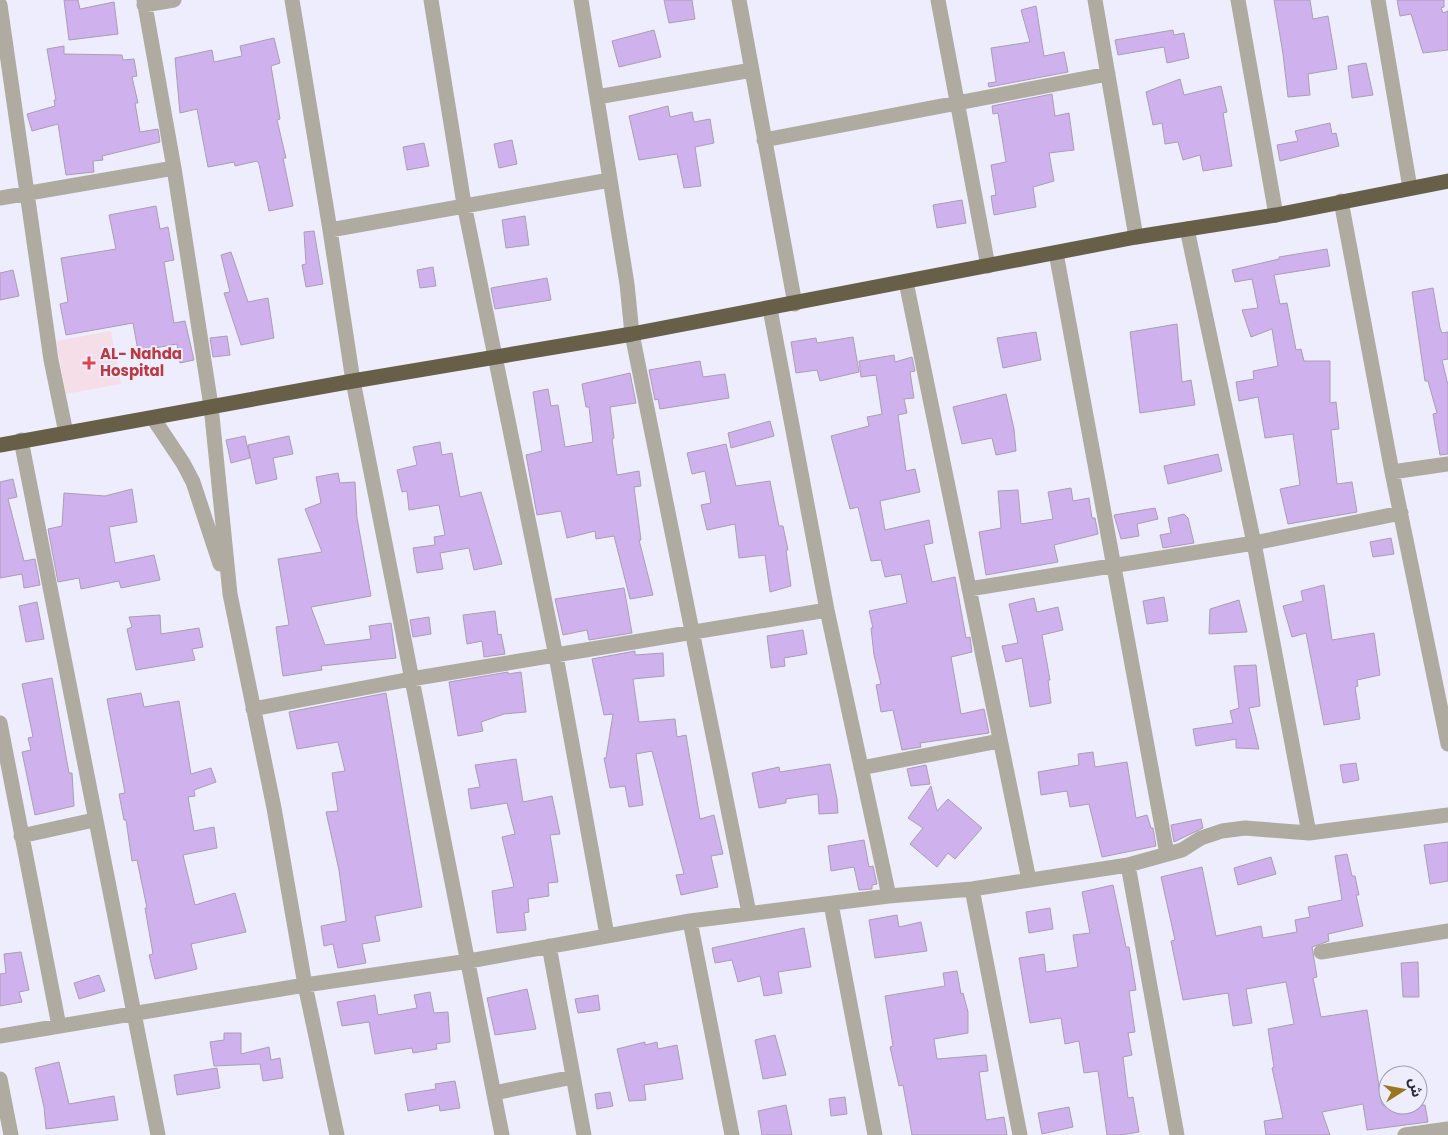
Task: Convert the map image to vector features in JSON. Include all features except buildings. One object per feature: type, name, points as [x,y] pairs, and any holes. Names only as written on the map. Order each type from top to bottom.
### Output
[{"type":"highway","points":[[0,445],[211,406],[770,309],[1136,237],[1276,214],[1448,181]]},
{"type":"street","points":[[174,0],[144,2],[174,168],[211,406],[230,594],[274,808],[305,985],[337,1135]]},
{"type":"street","points":[[292,0],[353,381],[502,1135]]},
{"type":"street","points":[[431,0],[464,204],[556,656],[607,935]]},
{"type":"street","points":[[581,0],[627,284],[632,334],[749,913]]},
{"type":"street","points":[[739,0],[795,304]]},
{"type":"street","points":[[938,0],[988,266]]},
{"type":"street","points":[[1098,0],[1108,74],[1136,237]]},
{"type":"street","points":[[1238,0],[1276,214]]},
{"type":"street","points":[[1378,0],[1410,188]]},
{"type":"street","points":[[0,5],[3,38],[51,360],[66,433]]},
{"type":"street","points":[[597,97],[752,70]]},
{"type":"street","points":[[764,140],[1108,74]]},
{"type":"street","points":[[0,198],[174,168]]},
{"type":"street","points":[[330,230],[464,204],[610,180]]},
{"type":"street","points":[[1341,201],[1392,472],[1448,744]]},
{"type":"street","points":[[1187,229],[1254,543],[1309,833]]},
{"type":"street","points":[[1056,253],[1167,854]]},
{"type":"street","points":[[906,282],[1029,880]]},
{"type":"street","points":[[770,309],[827,610],[889,896]]},
{"type":"street","points":[[153,418],[183,463],[193,482],[230,594]]},
{"type":"street","points":[[21,440],[94,820],[158,1135]]},
{"type":"street","points":[[1392,472],[1448,464]]},
{"type":"street","points":[[970,589],[1254,543],[1401,513]]},
{"type":"street","points":[[253,709],[411,679],[827,610]]},
{"type":"street","points":[[0,723],[59,1026]]},
{"type":"street","points":[[861,768],[999,741]]},
{"type":"street","points":[[0,1036],[305,985],[469,961],[690,921],[889,896],[972,889],[1128,865],[1167,854],[1222,831],[1246,828],[1309,833],[1448,815]]},
{"type":"street","points":[[21,836],[94,820]]},
{"type":"street","points":[[1128,865],[1177,1135]]},
{"type":"street","points":[[972,889],[1020,1135]]},
{"type":"street","points":[[830,904],[875,1135]]},
{"type":"street","points":[[690,921],[732,1135]]},
{"type":"street","points":[[1321,952],[1448,931]]},
{"type":"street","points":[[549,946],[584,1135]]},
{"type":"street","points":[[494,1093],[573,1076]]},
{"type":"street","points":[[0,1080],[11,1135]]},
{"type":"street","points":[[1406,1135],[1448,1129]]},
{"type":"shaded area","name":"AL- Nahda Hospital","points":[[111,331],[121,384],[66,394],[56,341]]},
{"type":"place","name":"AL- Nahda Hospital","points":[[89,363]]}]
